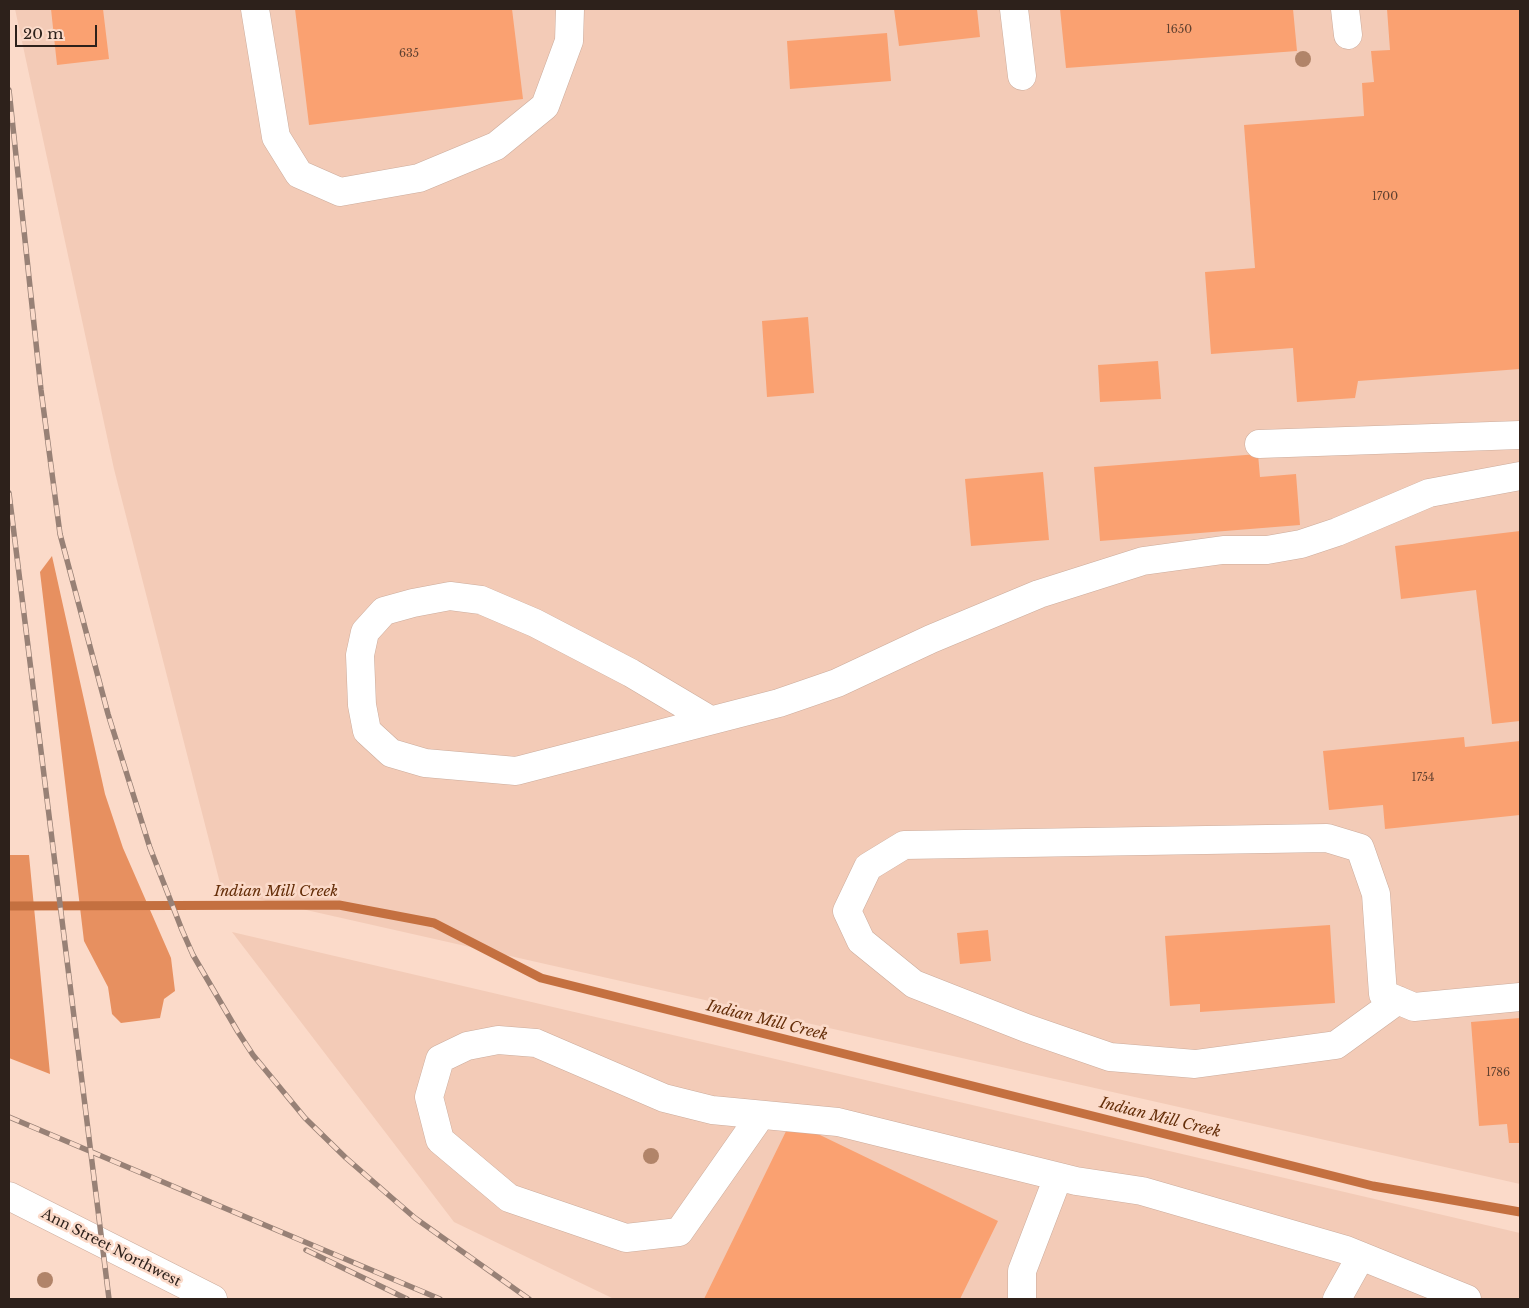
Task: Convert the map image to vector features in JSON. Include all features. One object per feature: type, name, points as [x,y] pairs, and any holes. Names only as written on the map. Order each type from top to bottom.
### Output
[{"type":"main road","points":[[255,9],[276,137],[299,174],[340,192],[419,178],[496,146],[544,106],[569,41],[570,9]]},
{"type":"main road","points":[[1014,9],[1022,76]]},
{"type":"main road","points":[[1259,444],[1520,435]]},
{"type":"main road","points":[[710,720],[631,673],[535,623],[481,600],[450,596],[412,603],[384,611],[365,632],[360,665],[362,705],[367,731],[391,753],[425,763],[516,771],[779,703],[837,683],[932,639],[1038,594],[1143,561],[1224,550],[1266,550],[1301,544],[1337,532],[1429,494],[1520,476]]},
{"type":"main road","points":[[1398,1000],[1336,1045],[1195,1064],[1110,1057],[1026,1028],[914,984],[861,941],[847,911],[868,867],[904,845],[1328,838],[1360,848],[1376,894],[1383,994],[1398,1000],[1414,1007],[1520,997]]},
{"type":"main road","points":[[761,1115],[679,1232],[626,1238],[510,1198],[440,1140],[429,1097],[440,1059],[466,1046],[498,1040],[536,1043],[664,1098],[712,1110],[838,1122],[1058,1177],[1142,1191],[1361,1256],[1467,1299]]},
{"type":"main road","points":[[1022,1299],[1022,1271],[1058,1177]]},
{"type":"main road","name":"Ann Street Northwest","points":[[9,1196],[213,1299]]},
{"type":"main road","points":[[1337,1299],[1361,1256]]},
{"type":"shaded area","points":[[15,9],[1520,9],[1520,1184],[222,891],[114,469]]},
{"type":"shaded area","points":[[52,556],[105,794],[123,848],[171,958],[175,991],[164,999],[160,1018],[121,1023],[112,1014],[108,987],[84,941],[40,572]]},
{"type":"shaded area","points":[[9,855],[29,855],[50,1074],[9,1058]]},
{"type":"shaded area","points":[[232,932],[1520,1233],[1520,1299],[614,1299],[454,1222]]},
{"type":"building","points":[[51,9],[103,9],[109,59],[57,65]]},
{"type":"building","points":[[295,9],[512,9],[523,99],[309,125]]},
{"type":"building","points":[[894,9],[977,9],[980,37],[899,46]]},
{"type":"building","points":[[1060,9],[1293,9],[1297,51],[1066,68]]},
{"type":"building","points":[[1387,9],[1520,9],[1520,369],[1358,381],[1355,398],[1297,402],[1293,348],[1211,354],[1205,272],[1255,268],[1244,125],[1364,116],[1362,83],[1374,82],[1371,51],[1390,50]]},
{"type":"building","points":[[887,33],[891,81],[790,89],[787,41]]},
{"type":"building","points":[[808,317],[814,393],[767,397],[762,321]]},
{"type":"building","points":[[1158,361],[1161,399],[1100,402],[1098,365]]},
{"type":"building","points":[[1258,454],[1260,477],[1296,474],[1300,525],[1100,541],[1094,467]]},
{"type":"building","points":[[1043,472],[1049,540],[971,546],[965,479]]},
{"type":"building","points":[[1520,531],[1520,721],[1492,724],[1476,590],[1401,599],[1395,546]]},
{"type":"building","points":[[1464,737],[1465,747],[1520,741],[1520,815],[1385,829],[1383,805],[1329,810],[1323,751]]},
{"type":"building","points":[[1330,925],[1335,1003],[1200,1012],[1200,1004],[1170,1006],[1165,936]]},
{"type":"building","points":[[988,930],[991,961],[960,964],[957,933]]},
{"type":"building","points":[[1520,1018],[1520,1143],[1509,1143],[1507,1124],[1479,1126],[1471,1022]]},
{"type":"building","points":[[791,1121],[998,1221],[960,1299],[704,1299]]},
{"type":"waterway","name":"Indian Mill Creek","points":[[9,906],[339,905],[434,923],[541,978],[1373,1186],[1520,1212]]},
{"type":"railway","points":[[9,90],[41,390],[60,534],[108,714],[150,848],[182,930],[193,955],[253,1055],[305,1118],[346,1158],[415,1218],[529,1299]]},
{"type":"railway","points":[[9,493],[109,1299]]},
{"type":"railway","points":[[9,1117],[440,1299]]},
{"type":"railway","points":[[306,1250],[407,1299]]}]
